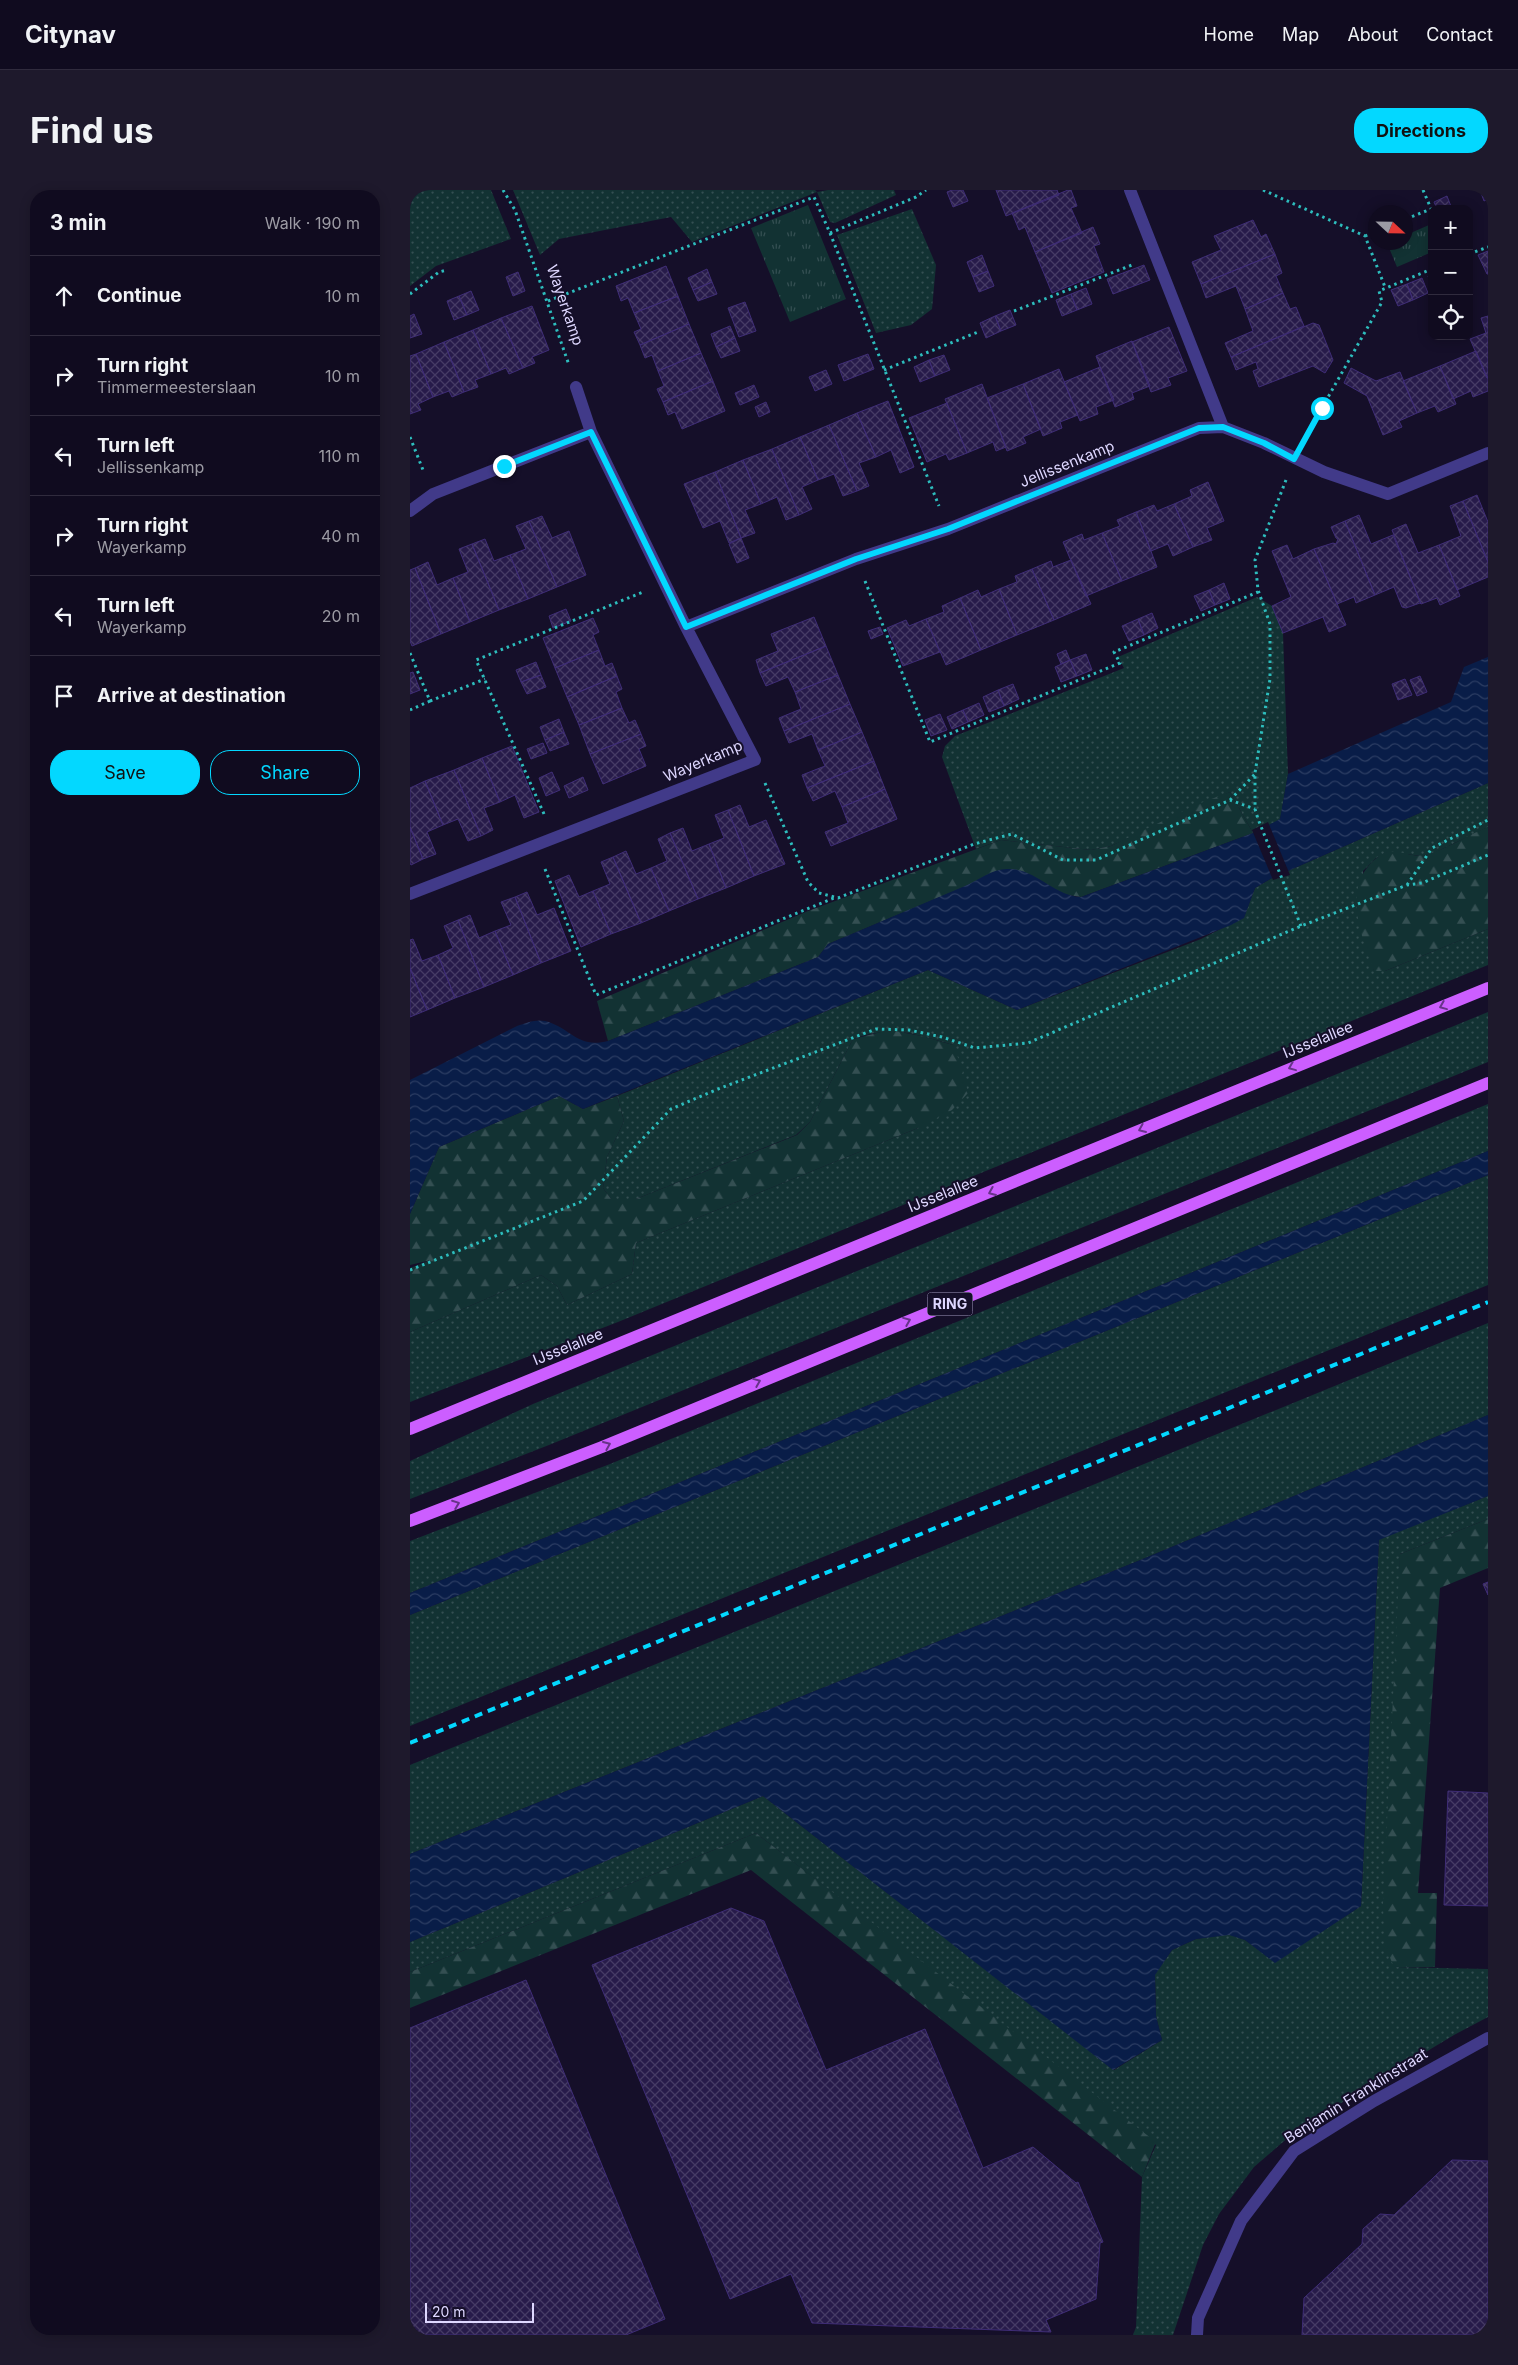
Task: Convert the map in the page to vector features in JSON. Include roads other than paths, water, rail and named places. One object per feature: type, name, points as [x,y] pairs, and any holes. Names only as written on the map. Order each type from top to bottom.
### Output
[{"type":"main road","name":"IJsselallee","points":[[410,1429],[1488,988]]},
{"type":"main road","name":"RING","points":[[410,1521],[602,1447],[1488,1083]]},
{"type":"street","points":[[1130,190],[1223,427],[1264,443],[1324,472],[1388,494],[1488,453]]},
{"type":"street","name":"Wayerkamp","points":[[410,894],[755,760],[664,584],[591,432],[576,387]]},
{"type":"street","name":"Jellissenkamp","points":[[686,627],[856,559],[948,529],[1199,428],[1223,427]]},
{"type":"street","points":[[410,512],[433,494],[591,432]]},
{"type":"street","name":"Benjamin Franklinstraat","points":[[1197,2335],[1198,2318],[1241,2221],[1294,2151],[1382,2096],[1488,2038]]},
{"type":"water","points":[[1488,657],[1488,783],[1272,878],[1255,888],[1244,918],[1231,925],[1017,1010],[928,970],[583,1109],[559,1096],[439,1147],[410,1214],[410,1080],[517,1026],[535,1021],[545,1021],[554,1024],[581,1040],[597,1043],[608,1041],[818,957],[828,944],[1001,869],[1026,872],[1062,892],[1081,897],[1253,833],[1280,819],[1288,774],[1451,702],[1464,667]]},
{"type":"water","points":[[1488,1151],[1488,1175],[410,1615],[410,1593]]},
{"type":"water","points":[[1488,1415],[1488,1496],[1379,1540],[1361,1906],[1275,1963],[1245,1940],[1229,1935],[1196,1939],[1172,1950],[1155,1975],[1156,2016],[1162,2040],[1113,2070],[763,1796],[410,1942],[410,1854],[1138,1561]]},
{"type":"railway","points":[[410,1743],[1488,1302]]}]
